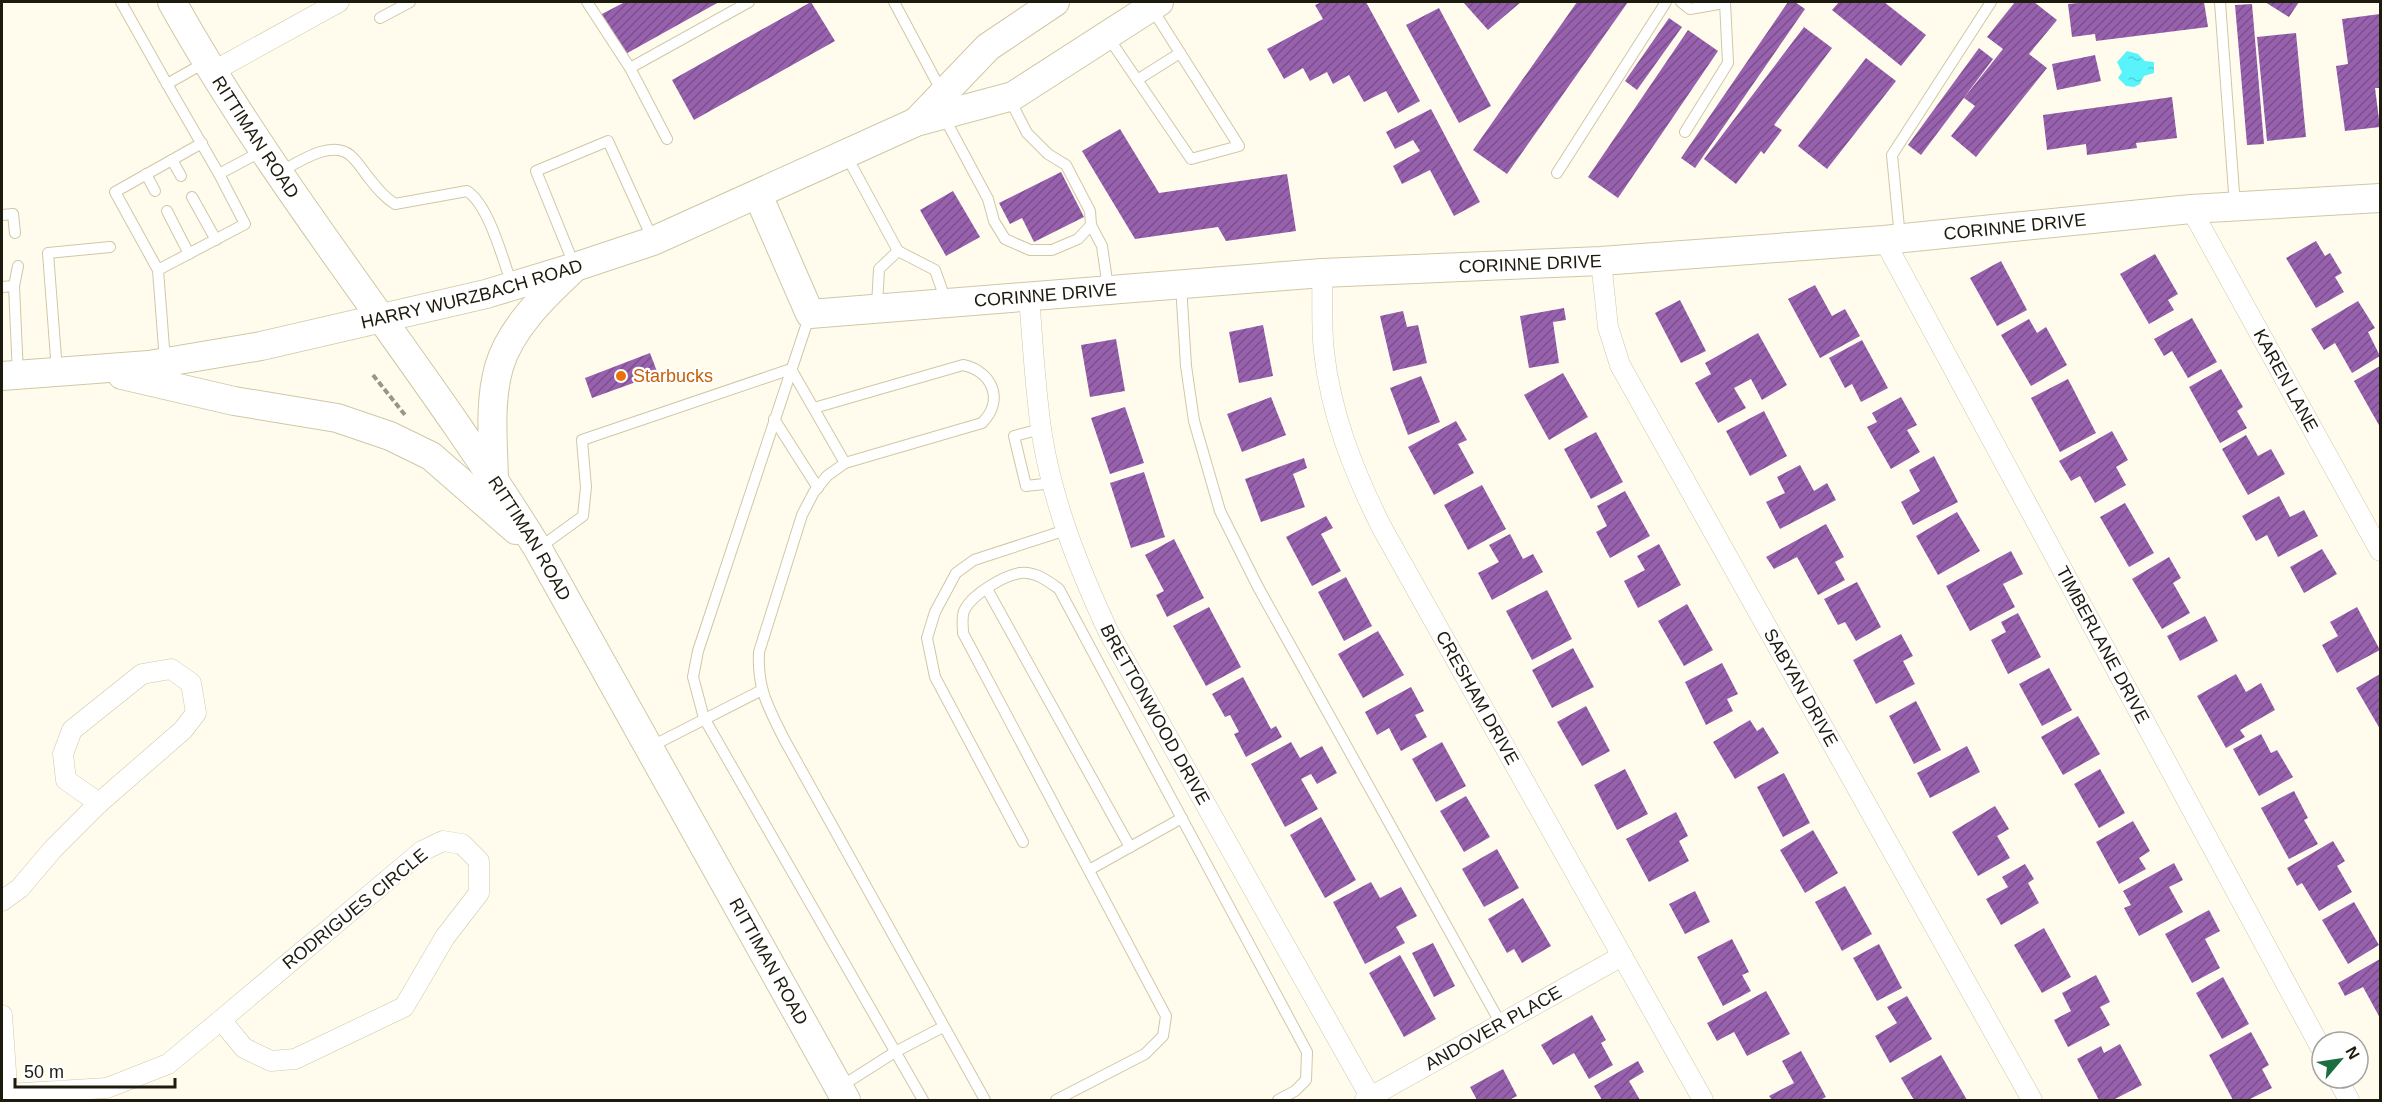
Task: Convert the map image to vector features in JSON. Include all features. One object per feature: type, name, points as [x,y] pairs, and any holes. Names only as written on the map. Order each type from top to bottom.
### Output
[{"type":"main road","name":"RITTIMAN ROAD","points":[[172,2],[209,67],[270,162],[494,478],[538,549],[842,1094]]},
{"type":"main road","name":"HARRY WURZBACH ROAD","points":[[934,110],[988,46],[1055,2]]},
{"type":"main road","name":"HARRY WURZBACH ROAD","points":[[10,376],[165,362],[261,345],[381,320],[575,267],[653,241],[846,155],[934,110],[1009,97],[1155,4]]},
{"type":"main road","points":[[758,195],[810,314]]},
{"type":"main road","name":"CORINNE DRIVE","points":[[810,314],[1322,273],[1601,261],[1892,239],[2191,209],[2380,198]]},
{"type":"main road","points":[[494,478],[493,415],[500,365],[539,301],[575,267]]},
{"type":"main road","points":[[89,368],[234,401],[337,418],[390,436],[431,456],[538,549]]},
{"type":"street","points":[[209,67],[339,2]]},
{"type":"street","name":"KAREN LANE","points":[[2191,209],[2380,551]]},
{"type":"street","name":"TIMBERLANE DRIVE","points":[[1892,239],[2311,1030]]},
{"type":"street","name":"SABYAN DRIVE","points":[[1601,261],[1608,327],[1620,365],[2032,1101]]},
{"type":"street","name":"CRESHAM DRIVE","points":[[1322,273],[1323,351],[1330,390],[1342,438],[1360,484],[1382,528],[1702,1101]]},
{"type":"street","name":"BRETTONWOOD DRIVE","points":[[1029,298],[1041,429],[1066,530],[1080,569],[1108,631],[1369,1100]]},
{"type":"street","points":[[2,901],[20,888],[53,849],[99,803],[183,730],[196,713],[190,683],[171,669],[142,674],[72,730],[63,754],[66,780],[99,803]]},
{"type":"street","name":"RODRIGUES CIRCLE","points":[[8,1097],[107,1088],[168,1064],[422,851],[443,841],[462,844],[479,861],[479,893],[445,938],[404,1007],[295,1059],[271,1061],[244,1048],[221,1020]]},
{"type":"street","name":"ANDOVER PLACE","points":[[1369,1100],[1622,956]]},
{"type":"street","points":[[2,1015],[8,1097]]},
{"type":"lane","points":[[121,2],[202,143],[245,224],[158,270]]},
{"type":"lane","points":[[380,18],[410,2]]},
{"type":"lane","points":[[587,2],[630,68],[667,139]]},
{"type":"lane","points":[[630,68],[749,2]]},
{"type":"lane","points":[[894,2],[934,110],[988,199],[994,221],[1005,239],[1030,250],[1052,250],[1078,239],[1091,225]]},
{"type":"lane","points":[[1557,173],[1666,2]]},
{"type":"lane","points":[[1681,2],[1690,9],[1724,2],[1728,63],[1685,132]]},
{"type":"lane","points":[[1892,239],[1892,155],[1991,2]]},
{"type":"lane","points":[[2220,2],[2235,207]]},
{"type":"lane","points":[[1107,36],[1191,159],[1239,146],[1180,53],[1155,4]]},
{"type":"lane","points":[[1137,80],[1180,53]]},
{"type":"lane","points":[[167,84],[209,67]]},
{"type":"lane","points":[[1009,97],[1028,133],[1048,154],[1066,165],[1090,211],[1091,225],[1102,246],[1109,291]]},
{"type":"lane","points":[[575,267],[537,171],[608,141],[653,241]]},
{"type":"lane","points":[[165,362],[158,270],[114,192],[202,143]]},
{"type":"lane","points":[[219,174],[339,150],[349,154],[384,197],[395,204],[467,191],[476,196],[486,217],[512,286]]},
{"type":"lane","points":[[846,155],[898,251],[935,270],[947,304]]},
{"type":"lane","points":[[172,160],[181,176]]},
{"type":"lane","points":[[146,174],[155,191]]},
{"type":"lane","points":[[192,197],[216,240]]},
{"type":"lane","points":[[167,211],[189,254]]},
{"type":"lane","points":[[2,215],[13,214],[15,233]]},
{"type":"lane","points":[[57,371],[48,253],[110,247]]},
{"type":"lane","points":[[877,309],[879,269],[898,251]]},
{"type":"lane","points":[[10,376],[14,286],[18,266]]},
{"type":"lane","points":[[1182,285],[1186,366],[1194,421],[1220,512],[1258,587],[1501,1024]]},
{"type":"lane","points":[[2,287],[14,286]]},
{"type":"lane","points":[[810,314],[698,651],[693,677],[704,718],[923,1101]]},
{"type":"lane","points":[[814,408],[963,365],[976,368],[985,375],[994,391],[991,414],[982,423],[845,463],[827,476],[802,515],[759,652],[758,675],[762,690],[784,739],[985,1101]]},
{"type":"lane","points":[[791,369],[845,463]]},
{"type":"lane","points":[[538,549],[583,516],[586,487],[582,440],[791,369]]},
{"type":"lane","points":[[774,419],[818,488]]},
{"type":"lane","points":[[1041,429],[1014,436],[1026,486],[1053,483]]},
{"type":"lane","points":[[1023,842],[935,677],[927,638],[935,612],[956,573],[974,560],[1066,530]]},
{"type":"lane","points":[[1056,1101],[1144,1054],[1163,1036],[1166,1016],[963,633],[963,611],[987,589],[1021,573],[1043,577],[1059,589],[1307,1052],[1306,1080],[1295,1091],[1278,1101]]},
{"type":"lane","points":[[987,589],[1130,847]]},
{"type":"lane","points":[[650,747],[762,690]]},
{"type":"lane","points":[[1089,870],[1182,818]]},
{"type":"lane","points":[[842,1094],[895,1052],[944,1027]]},
{"type":"path","points":[[373,375],[411,423]]},
{"type":"water","points":[[2127,51],[2138,54],[2145,61],[2154,62],[2154,73],[2144,76],[2140,84],[2134,87],[2126,86],[2118,78],[2122,72],[2117,62]]},
{"type":"building","points":[[625,2],[719,2],[622,56],[600,15]]},
{"type":"building","points":[[811,2],[835,41],[694,120],[672,80]]},
{"type":"building","points":[[1322,2],[1366,2],[1420,101],[1398,113],[1386,91],[1364,102],[1349,75],[1333,84],[1327,72],[1310,81],[1303,68],[1284,79],[1267,49],[1323,19],[1315,5]]},
{"type":"building","points":[[1463,2],[1521,2],[1488,30]]},
{"type":"building","points":[[1577,2],[1628,2],[1507,174],[1473,150]]},
{"type":"building","points":[[1788,2],[1795,2],[1805,9],[1695,168],[1681,158]]},
{"type":"building","points":[[1839,2],[1884,2],[1926,35],[1901,66],[1832,10]]},
{"type":"building","points":[[2015,2],[2034,2],[2057,20],[2029,54],[2047,68],[1976,157],[1951,136],[1975,106],[1964,98],[2003,49],[1987,37]]},
{"type":"building","points":[[2204,2],[2208,27],[2096,41],[2095,34],[2072,37],[2068,4]]},
{"type":"building","points":[[2265,2],[2299,2],[2289,17]]},
{"type":"building","points":[[2252,4],[2264,144],[2247,145],[2235,5]]},
{"type":"building","points":[[1439,8],[1491,106],[1459,123],[1406,25]]},
{"type":"building","points":[[2380,14],[2380,88],[2375,88],[2380,127],[2345,131],[2336,66],[2348,64],[2342,19]]},
{"type":"building","points":[[1669,18],[1682,27],[1637,90],[1625,81]]},
{"type":"building","points":[[1804,27],[1832,48],[1774,125],[1782,130],[1764,154],[1761,151],[1736,184],[1704,159]]},
{"type":"building","points":[[1688,30],[1718,51],[1618,198],[1588,177]]},
{"type":"building","points":[[2296,33],[2306,137],[2267,141],[2257,37]]},
{"type":"building","points":[[1979,48],[1993,59],[1921,155],[1908,145]]},
{"type":"building","points":[[2095,55],[2101,81],[2057,90],[2052,64]]},
{"type":"building","points":[[1866,58],[1896,81],[1827,169],[1798,146]]},
{"type":"building","points":[[2172,97],[2177,138],[2136,143],[2137,148],[2087,155],[2086,144],[2047,150],[2043,115]]},
{"type":"building","points":[[1431,109],[1480,202],[1454,216],[1430,170],[1402,184],[1393,166],[1420,151],[1413,140],[1395,149],[1386,132]]},
{"type":"building","points":[[1120,129],[1159,193],[1287,174],[1296,231],[1226,241],[1218,227],[1135,239],[1082,151]]},
{"type":"building","points":[[1061,172],[1084,217],[1034,242],[1022,218],[1010,224],[999,203]]},
{"type":"building","points":[[953,191],[980,237],[946,256],[920,210]]},
{"type":"building","points":[[2316,241],[2325,256],[2330,253],[2342,273],[2335,277],[2344,292],[2316,308],[2286,258]]},
{"type":"building","points":[[2155,254],[2178,294],[2168,300],[2174,310],[2149,324],[2120,274]]},
{"type":"building","points":[[2001,261],[2027,310],[1997,326],[1970,278]]},
{"type":"building","points":[[1815,285],[1832,316],[1845,309],[1860,336],[1820,358],[1788,299]]},
{"type":"building","points":[[1680,300],[1706,351],[1681,363],[1655,313]]},
{"type":"building","points":[[2358,301],[2375,328],[2368,332],[2380,356],[2352,373],[2335,343],[2324,350],[2311,329]]},
{"type":"building","points":[[1564,308],[1566,320],[1553,322],[1559,363],[1529,368],[1520,316]]},
{"type":"building","points":[[1403,311],[1407,327],[1418,325],[1427,363],[1393,371],[1380,316]]},
{"type":"building","points":[[2192,318],[2217,362],[2188,378],[2172,351],[2164,356],[2154,339]]},
{"type":"building","points":[[2029,319],[2037,333],[2046,327],[2067,365],[2031,386],[2001,335]]},
{"type":"building","points":[[1263,325],[1273,376],[1239,383],[1229,332]]},
{"type":"building","points":[[1758,333],[1787,385],[1762,400],[1751,379],[1734,388],[1746,408],[1718,423],[1695,383],[1711,374],[1705,363]]},
{"type":"building","points":[[1116,339],[1125,391],[1090,397],[1081,345]]},
{"type":"building","points":[[1862,340],[1888,388],[1861,402],[1852,384],[1845,388],[1829,358]]},
{"type":"building","name":"Starbucks","points":[[650,353],[658,374],[592,398],[585,378]]},
{"type":"building","points":[[2380,366],[2380,427],[2354,381]]},
{"type":"building","points":[[2221,369],[2243,407],[2237,411],[2247,428],[2220,443],[2189,387]]},
{"type":"building","points":[[1563,373],[1588,417],[1549,440],[1524,395]]},
{"type":"building","points":[[1421,376],[1440,422],[1408,435],[1390,388]]},
{"type":"building","points":[[2068,379],[2096,433],[2060,452],[2031,398]]},
{"type":"building","points":[[1271,397],[1286,435],[1242,452],[1227,414]]},
{"type":"building","points":[[1901,397],[1917,425],[1907,430],[1920,452],[1891,469],[1867,427],[1877,422],[1872,413]]},
{"type":"building","points":[[1125,407],[1144,463],[1110,474],[1091,418]]},
{"type":"building","points":[[1764,411],[1787,456],[1750,476],[1726,431]]},
{"type":"building","points":[[1456,421],[1467,440],[1458,444],[1474,473],[1434,495],[1408,447]]},
{"type":"building","points":[[2112,431],[2128,460],[2116,467],[2126,485],[2095,503],[2080,476],[2071,481],[2059,461]]},
{"type":"building","points":[[1596,432],[1623,482],[1591,499],[1564,449]]},
{"type":"building","points":[[2246,435],[2258,456],[2271,449],[2285,474],[2248,495],[2222,449]]},
{"type":"building","points":[[1934,456],[1958,502],[1913,525],[1901,502],[1920,491],[1909,470]]},
{"type":"building","points":[[1304,458],[1307,468],[1293,474],[1305,507],[1261,522],[1245,479]]},
{"type":"building","points":[[1800,465],[1814,491],[1827,483],[1836,500],[1780,529],[1766,502],[1785,493],[1777,477]]},
{"type":"building","points":[[1144,472],[1165,537],[1131,548],[1110,483]]},
{"type":"building","points":[[1482,485],[1506,529],[1468,550],[1444,505]]},
{"type":"building","points":[[1625,491],[1650,536],[1610,558],[1596,532],[1607,526],[1597,506]]},
{"type":"building","points":[[2279,496],[2290,517],[2304,510],[2318,536],[2278,557],[2267,535],[2256,541],[2242,516]]},
{"type":"building","points":[[2125,503],[2154,553],[2129,567],[2100,517]]},
{"type":"building","points":[[1957,512],[1980,551],[1938,575],[1916,536]]},
{"type":"building","points":[[1326,516],[1333,528],[1321,534],[1341,571],[1312,586],[1286,537]]},
{"type":"building","points":[[1826,524],[1844,557],[1835,562],[1845,580],[1818,595],[1797,557],[1774,569],[1766,557]]},
{"type":"building","points":[[1510,534],[1523,559],[1533,554],[1543,572],[1492,600],[1478,573],[1499,562],[1489,545]]},
{"type":"building","points":[[1174,539],[1204,598],[1167,617],[1156,595],[1164,591],[1145,555]]},
{"type":"building","points":[[1659,544],[1681,585],[1638,608],[1624,581],[1645,570],[1637,556]]},
{"type":"building","points":[[2322,549],[2337,574],[2304,593],[2290,567]]},
{"type":"building","points":[[2011,551],[2023,574],[2003,584],[2015,607],[1970,631],[1946,586]]},
{"type":"building","points":[[2169,557],[2181,578],[2173,583],[2190,613],[2162,629],[2132,579]]},
{"type":"building","points":[[1346,577],[1372,626],[1344,641],[1318,592]]},
{"type":"building","points":[[1857,582],[1881,627],[1856,641],[1845,622],[1838,625],[1824,599]]},
{"type":"building","points":[[1547,590],[1572,639],[1532,660],[1506,611]]},
{"type":"building","points":[[1687,604],[1713,650],[1684,666],[1658,621]]},
{"type":"building","points":[[1209,607],[1241,667],[1206,686],[1173,626]]},
{"type":"building","points":[[2357,607],[2380,650],[2337,673],[2322,645],[2338,636],[2330,622]]},
{"type":"building","points":[[2018,613],[2041,657],[2008,674],[1991,640],[2006,632],[2001,622]]},
{"type":"building","points":[[2205,616],[2218,641],[2180,661],[2167,636]]},
{"type":"building","points":[[1378,631],[1404,675],[1363,698],[1338,654]]},
{"type":"building","points":[[1901,634],[1913,656],[1903,661],[1915,684],[1876,704],[1853,660]]},
{"type":"building","points":[[1573,648],[1594,687],[1552,708],[1532,670]]},
{"type":"building","points":[[1722,663],[1738,694],[1727,699],[1733,711],[1706,725],[1685,682]]},
{"type":"building","points":[[2049,668],[2072,710],[2042,726],[2019,684]]},
{"type":"building","points":[[2236,674],[2246,692],[2261,683],[2275,710],[2240,730],[2245,737],[2226,748],[2197,696]]},
{"type":"building","points":[[2380,674],[2380,729],[2356,688]]},
{"type":"building","points":[[1243,677],[1271,729],[1276,726],[1282,737],[1246,757],[1234,734],[1239,732],[1230,715],[1225,717],[1212,694]]},
{"type":"building","points":[[1411,687],[1424,711],[1415,715],[1427,737],[1401,751],[1389,728],[1377,735],[1365,712]]},
{"type":"building","points":[[1916,701],[1941,750],[1914,764],[1889,716]]},
{"type":"building","points":[[1586,706],[1610,751],[1582,766],[1557,722]]},
{"type":"building","points":[[2078,716],[2100,754],[2063,775],[2041,737]]},
{"type":"building","points":[[1750,720],[1757,731],[1763,727],[1779,753],[1735,779],[1713,742]]},
{"type":"building","points":[[2261,734],[2271,753],[2277,750],[2293,777],[2259,796],[2233,749]]},
{"type":"building","points":[[1291,742],[1300,758],[1322,746],[1337,773],[1317,784],[1311,774],[1301,779],[1318,809],[1285,827],[1251,764]]},
{"type":"building","points":[[1442,742],[1466,786],[1436,802],[1412,759]]},
{"type":"building","points":[[1967,746],[1980,772],[1930,798],[1917,773]]},
{"type":"building","points":[[1625,769],[1648,814],[1617,830],[1594,785]]},
{"type":"building","points":[[2100,769],[2125,813],[2099,828],[2074,784]]},
{"type":"building","points":[[1784,773],[1810,823],[1783,837],[1757,787]]},
{"type":"building","points":[[2294,791],[2308,818],[2304,820],[2318,844],[2289,859],[2261,808]]},
{"type":"building","points":[[1466,796],[1490,837],[1464,852],[1440,811]]},
{"type":"building","points":[[1995,806],[2009,829],[1997,836],[2010,858],[1978,876],[1952,832]]},
{"type":"building","points":[[1676,812],[1688,836],[1679,841],[1689,861],[1649,882],[1626,839]]},
{"type":"building","points":[[1321,817],[1356,880],[1325,898],[1290,835]]},
{"type":"building","points":[[2133,821],[2150,851],[2139,858],[2146,869],[2119,884],[2096,842]]},
{"type":"building","points":[[1813,830],[1838,873],[1805,893],[1780,850]]},
{"type":"building","points":[[2333,841],[2345,861],[2337,866],[2352,892],[2319,911],[2302,883],[2297,886],[2287,868]]},
{"type":"building","points":[[1497,849],[1519,888],[1484,907],[1462,869]]},
{"type":"building","points":[[2174,863],[2183,880],[2169,887],[2183,912],[2139,936],[2124,908],[2131,905],[2123,891]]},
{"type":"building","points":[[2025,864],[2034,879],[2028,883],[2039,903],[2001,925],[1986,899],[2008,887],[2002,877]]},
{"type":"building","points":[[1371,882],[1380,898],[1401,887],[1417,916],[1396,927],[1405,943],[1365,964],[1333,902]]},
{"type":"building","points":[[1845,886],[1872,934],[1842,951],[1815,902]]},
{"type":"building","points":[[1695,891],[1710,922],[1685,934],[1669,904]]},
{"type":"building","points":[[1523,898],[1551,946],[1522,963],[1514,949],[1507,953],[1488,919]]},
{"type":"building","points":[[2354,902],[2379,945],[2348,964],[2322,920]]},
{"type":"building","points":[[2209,910],[2220,931],[2205,939],[2220,968],[2192,983],[2165,934]]},
{"type":"building","points":[[2044,928],[2071,977],[2042,993],[2014,945]]},
{"type":"building","points":[[1732,939],[1749,972],[1742,975],[1751,991],[1723,1006],[1697,957]]},
{"type":"building","points":[[1433,943],[1455,986],[1434,997],[1412,953]]},
{"type":"building","points":[[1879,944],[1902,988],[1877,1001],[1853,958]]},
{"type":"building","points":[[1400,955],[1436,1019],[1404,1037],[1369,973]]},
{"type":"building","points":[[2380,959],[2380,1018],[2363,987],[2345,996],[2338,983]]},
{"type":"building","points":[[2096,975],[2110,1002],[2100,1007],[2110,1025],[2068,1047],[2054,1020],[2071,1011],[2062,993]]},
{"type":"building","points":[[2223,977],[2249,1024],[2222,1039],[2196,993]]},
{"type":"building","points":[[1766,991],[1790,1034],[1747,1056],[1734,1032],[1717,1041],[1707,1023]]},
{"type":"building","points":[[1907,996],[1932,1039],[1890,1063],[1875,1036],[1897,1023],[1887,1007]]},
{"type":"building","points":[[1592,1015],[1606,1040],[1601,1043],[1613,1065],[1589,1079],[1574,1053],[1553,1065],[1541,1045]]},
{"type":"building","points":[[2251,1032],[2269,1065],[2262,1069],[2272,1088],[2248,1100],[2233,1100],[2209,1055]]},
{"type":"building","points":[[2120,1044],[2142,1085],[2113,1100],[2099,1100],[2077,1059],[2101,1046],[2104,1053]]},
{"type":"building","points":[[1801,1051],[1826,1097],[1820,1100],[1772,1100],[1769,1096],[1794,1083],[1782,1061]]},
{"type":"building","points":[[1941,1055],[1967,1100],[1914,1100],[1901,1078]]},
{"type":"building","points":[[1638,1061],[1644,1072],[1629,1081],[1640,1100],[1602,1100],[1594,1086]]},
{"type":"building","points":[[1503,1069],[1517,1096],[1509,1100],[1477,1100],[1470,1087]]},
{"type":"place","name":"Starbucks","points":[[621,376]]}]
